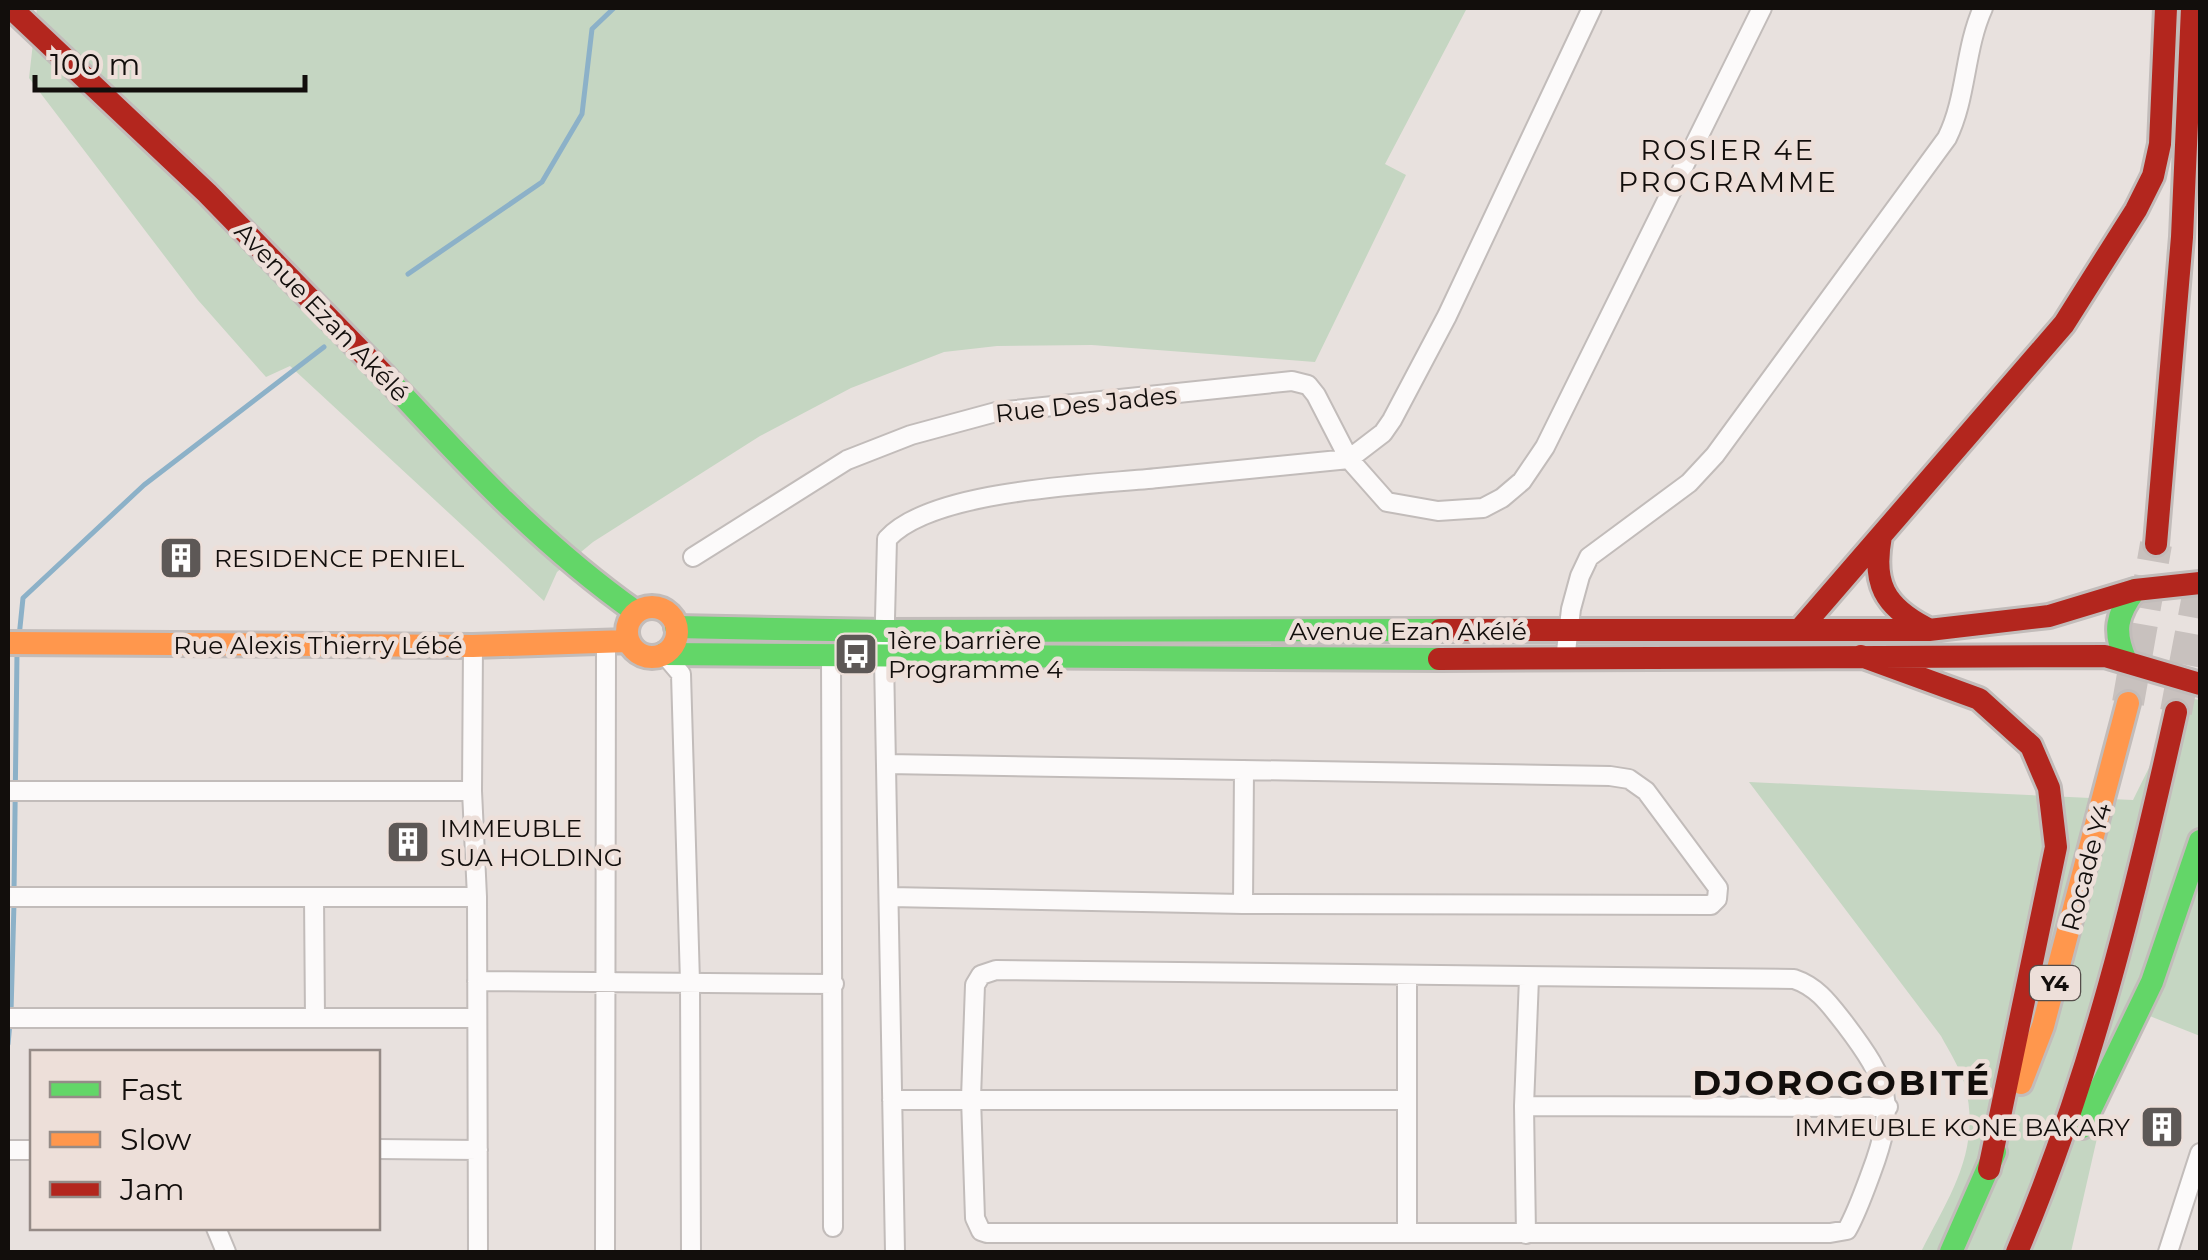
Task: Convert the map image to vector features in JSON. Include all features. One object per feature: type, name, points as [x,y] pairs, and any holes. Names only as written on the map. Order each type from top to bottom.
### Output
[{"type":"main road","name":"Avenue Ezan Akélé","points":[[11,8],[145,132],[321,308],[514,514],[556,554],[636,612]]},
{"type":"main road","points":[[1801,628],[2064,324],[2136,210],[2153,176],[2160,144],[2166,8]]},
{"type":"main road","points":[[2156,544],[2182,237],[2192,8]]},
{"type":"main road","points":[[1881,536],[1876,554],[1878,581],[1887,600],[1904,618],[1929,630]]},
{"type":"main road","name":"Avenue Ezan Akélé","points":[[676,627],[884,631],[1929,630],[2050,616],[2136,590],[2200,583]]},
{"type":"main road","points":[[2126,661],[2116,639],[2115,624],[2120,609],[2136,590]]},
{"type":"main road","points":[[652,607],[668,612],[676,627],[675,642],[664,654],[642,655],[617,642],[636,612],[652,607]]},
{"type":"main road","name":"Rue Alexis Thierry Lébé","points":[[8,643],[473,646],[617,642]]},
{"type":"main road","name":"Avenue Ezan Akélé","points":[[664,654],[1565,660],[2105,656],[2200,684]]},
{"type":"main road","points":[[1860,656],[1979,698],[2030,746],[2050,788],[2056,847],[2020,1004],[1989,1169]]},
{"type":"main road","name":"Rocade Y4","points":[[1951,1252],[1989,1169],[2043,1026],[2128,703]]},
{"type":"main road","name":"Rocade Y4","points":[[2017,1252],[2047,1187],[2093,1041],[2140,874],[2176,712]]},
{"type":"main road","points":[[2047,1187],[2092,1108],[2152,982],[2200,841]]},
{"type":"street","points":[[894,1252],[884,658],[887,539],[898,527],[922,516],[1009,493],[1349,459],[1383,433],[1392,420],[1447,316],[1592,8]]},
{"type":"street","name":"Rue Des Jades","points":[[693,556],[847,460],[911,435],[996,412],[1292,381],[1308,385],[1316,394],[1349,459],[1388,502],[1438,511],[1483,508],[1522,481],[1545,447],[1762,8]]},
{"type":"street","points":[[1565,660],[1567,630],[1580,576],[1589,557],[1689,483],[1714,455],[1946,138],[1958,117],[1967,56],[1982,8]]},
{"type":"street","points":[[605,1252],[604,982],[617,642]]},
{"type":"street","points":[[473,646],[478,1252]]},
{"type":"street","points":[[664,654],[682,674],[690,982],[691,1252]]},
{"type":"street","points":[[832,657],[834,1227]]},
{"type":"street","points":[[887,764],[1591,775],[1630,779],[1646,791],[1718,888],[1711,905],[1243,904],[890,897]]},
{"type":"street","points":[[1243,904],[1244,770]]},
{"type":"street","points":[[8,791],[472,791]]},
{"type":"street","points":[[8,897],[477,897]]},
{"type":"street","points":[[314,897],[315,1018]]},
{"type":"street","points":[[988,971],[1406,976],[1794,979],[1809,984],[1852,1034],[1879,1075],[1888,1107],[1884,1138],[1846,1230],[1526,1234],[981,1231],[975,1218],[972,1098],[975,985],[981,974],[988,971]]},
{"type":"street","points":[[1406,976],[1407,1232]]},
{"type":"street","points":[[1526,1234],[1524,1106],[1529,978]]},
{"type":"street","points":[[477,981],[834,984]]},
{"type":"street","points":[[8,1018],[477,1018]]},
{"type":"street","points":[[892,1100],[1407,1100]]},
{"type":"street","points":[[1524,1106],[1888,1107]]},
{"type":"street","points":[[380,1149],[478,1150]]},
{"type":"street","points":[[2168,1252],[2200,1153]]},
{"type":"green space","points":[[37,8],[1467,8],[1385,164],[1406,175],[1315,362],[1092,345],[997,346],[944,352],[851,388],[760,436],[593,542],[557,572],[544,601],[290,366],[266,377],[198,300],[29,78]]},
{"type":"green space","points":[[2184,697],[2200,700],[2200,1036],[2127,1007],[2071,1252],[1921,1252],[1952,1192],[1966,1152],[1969,1109],[1963,1079],[1941,1036],[1749,782],[2133,800]]},
{"type":"waterway","points":[[408,274],[542,182],[582,114],[592,29],[614,8]]},
{"type":"waterway","points":[[19,637],[23,598],[144,485],[324,347]]},
{"type":"waterway","points":[[14,892],[17,653]]},
{"type":"waterway","points":[[11,1012],[14,903]]},
{"type":"waterway","points":[[8,1044],[10,1023]]},
{"type":"tunnel","points":[[2128,703],[2156,544]]},
{"type":"tunnel","points":[[2176,712],[2200,585]]},
{"type":"traffic: fast","points":[[384,375],[535,530],[636,612]]},
{"type":"traffic: fast","points":[[2126,661],[2118,624],[2135,590]]},
{"type":"traffic: fast","points":[[676,627],[884,631],[1440,630]]},
{"type":"traffic: fast","points":[[664,654],[1439,659]]},
{"type":"traffic: fast","points":[[2082,1127],[2152,982],[2200,841]]},
{"type":"traffic: fast","points":[[1951,1252],[1995,1152]]},
{"type":"traffic: slow","points":[[652,607],[670,614],[677,632],[670,650],[652,657],[634,650],[627,632],[634,614],[652,607]]},
{"type":"traffic: slow","points":[[8,643],[473,646],[628,641]]},
{"type":"traffic: slow","points":[[2021,1083],[2043,1026],[2128,703]]},
{"type":"traffic: jam","points":[[11,8],[207,193],[384,375]]},
{"type":"traffic: jam","points":[[1801,628],[2064,324],[2136,210],[2153,176],[2160,144],[2166,8]]},
{"type":"traffic: jam","points":[[2156,544],[2182,237],[2192,8]]},
{"type":"traffic: jam","points":[[1881,536],[1878,567],[1884,591],[1900,611],[1926,628]]},
{"type":"traffic: jam","points":[[1440,630],[1929,630],[2049,616],[2135,590],[2200,583]]},
{"type":"traffic: jam","points":[[1861,656],[1979,699],[2031,746],[2049,788],[2056,847],[1989,1169]]},
{"type":"traffic: jam","points":[[1439,659],[2105,656],[2200,684]]},
{"type":"traffic: jam","points":[[2017,1252],[2067,1120],[2109,986],[2176,712]]},
{"type":"place","name":"RESIDENCE PENIEL","points":[[181,558]]},
{"type":"place","name":"1ère barrière Programme 4","points":[[856,654]]},
{"type":"place","name":"IMMEUBLE SUA HOLDING","points":[[408,842]]},
{"type":"place","name":"IMMEUBLE KONE BAKARY","points":[[2162,1127]]},
{"type":"district","name":"ROSIER 4E PROGRAMME","points":[[1728,166]]},
{"type":"district","name":"DJOROGOBITÉ","points":[[1842,1082]]}]
